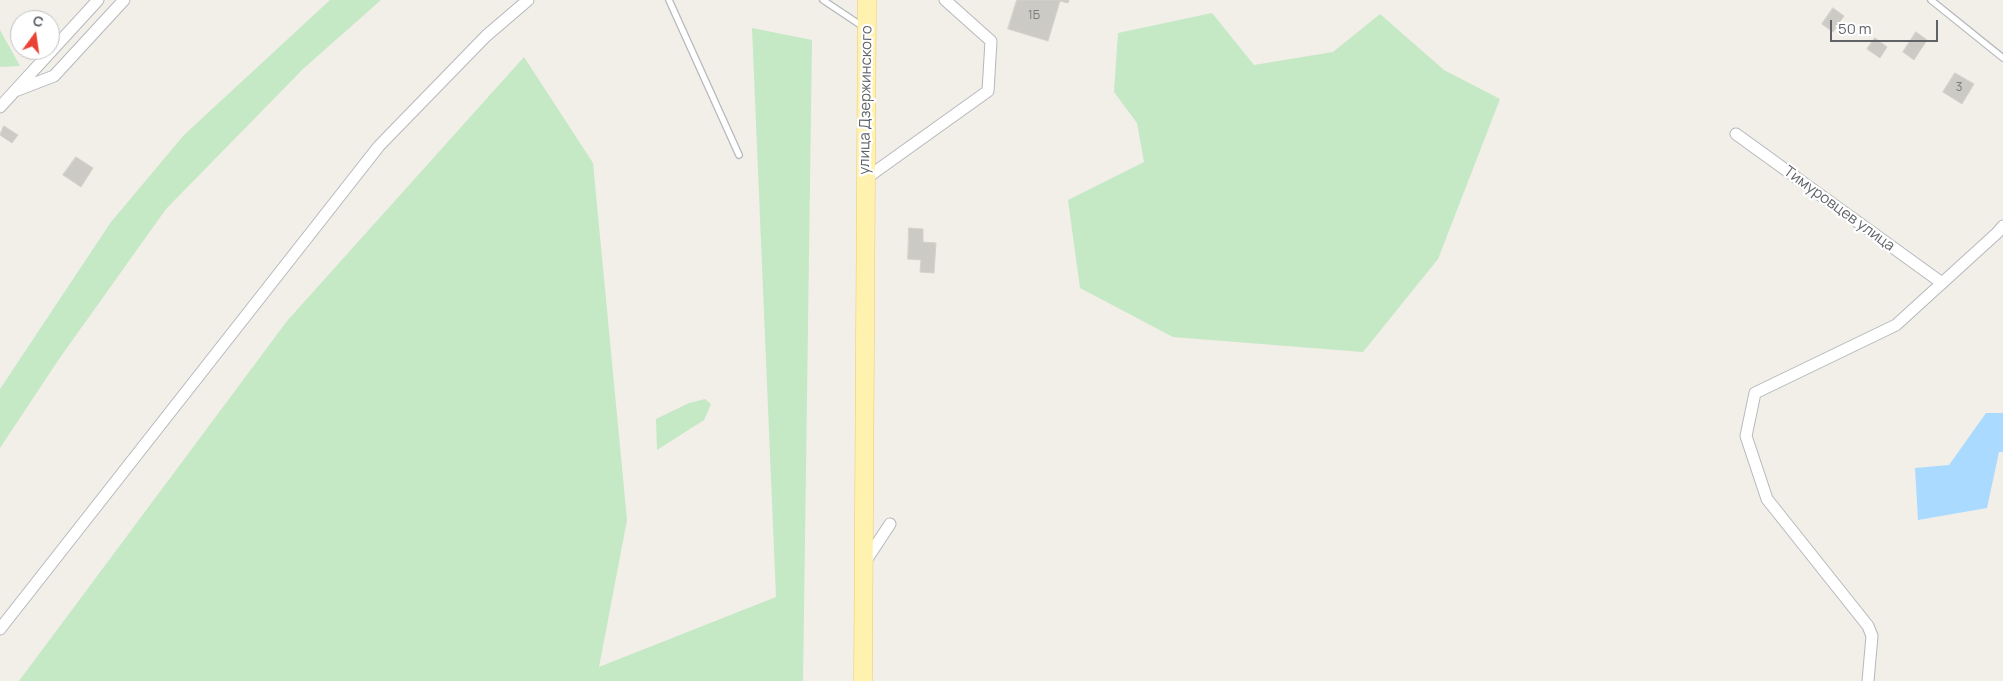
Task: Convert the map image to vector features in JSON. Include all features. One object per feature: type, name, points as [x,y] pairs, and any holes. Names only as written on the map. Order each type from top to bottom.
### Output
[{"type":"main road","name":"улица Дзержинского","points":[[863,681],[867,0]]},
{"type":"street","points":[[0,107],[98,0]]},
{"type":"street","points":[[15,91],[54,76],[124,0]]},
{"type":"street","points":[[0,629],[379,146],[486,36],[528,0]]},
{"type":"street","points":[[865,180],[988,92],[991,41],[945,0]]},
{"type":"street","name":"Тимуровцев улица","points":[[1736,134],[1942,283]]},
{"type":"street","points":[[1868,681],[1872,636],[1868,626],[1766,499],[1746,436],[1756,393],[1896,324],[2003,226]]},
{"type":"street","points":[[863,566],[890,524]]},
{"type":"lane","points":[[669,0],[739,155]]},
{"type":"lane","points":[[823,0],[867,30]]},
{"type":"lane","points":[[1930,0],[2003,58]]},
{"type":"green space","points":[[330,0],[381,0],[304,68],[166,209],[59,359],[0,448],[0,389],[111,222],[184,135]]},
{"type":"green space","points":[[1212,13],[1254,65],[1333,52],[1380,14],[1444,70],[1500,99],[1438,259],[1363,352],[1173,337],[1080,288],[1068,200],[1144,162],[1137,123],[1114,92],[1118,33]]},
{"type":"green space","points":[[752,28],[812,40],[803,681],[19,681],[287,321],[524,57],[593,163],[627,520],[599,667],[776,597]]},
{"type":"green space","points":[[0,30],[10,48],[10,60],[17,60],[20,66],[0,67]]},
{"type":"green space","points":[[705,399],[711,404],[704,420],[657,450],[656,419],[689,403]]},
{"type":"water","points":[[1986,413],[2003,413],[2003,452],[1999,452],[1987,508],[1918,520],[1915,468],[1949,465]]},
{"type":"building","points":[[1017,0],[1069,0],[1068,3],[1060,1],[1048,41],[1008,29]]},
{"type":"building","points":[[1833,8],[1844,16],[1833,32],[1822,24]]},
{"type":"building","points":[[1916,32],[1927,40],[1914,60],[1903,52]]},
{"type":"building","points":[[1875,38],[1887,47],[1880,58],[1867,49]]},
{"type":"building","points":[[1955,73],[1974,84],[1962,104],[1943,92]]},
{"type":"building","points":[[4,126],[18,135],[12,143],[0,135]]},
{"type":"building","points":[[76,157],[93,168],[81,187],[63,175]]},
{"type":"building","points":[[909,228],[923,229],[923,242],[936,243],[934,273],[920,272],[921,260],[908,259]]}]
